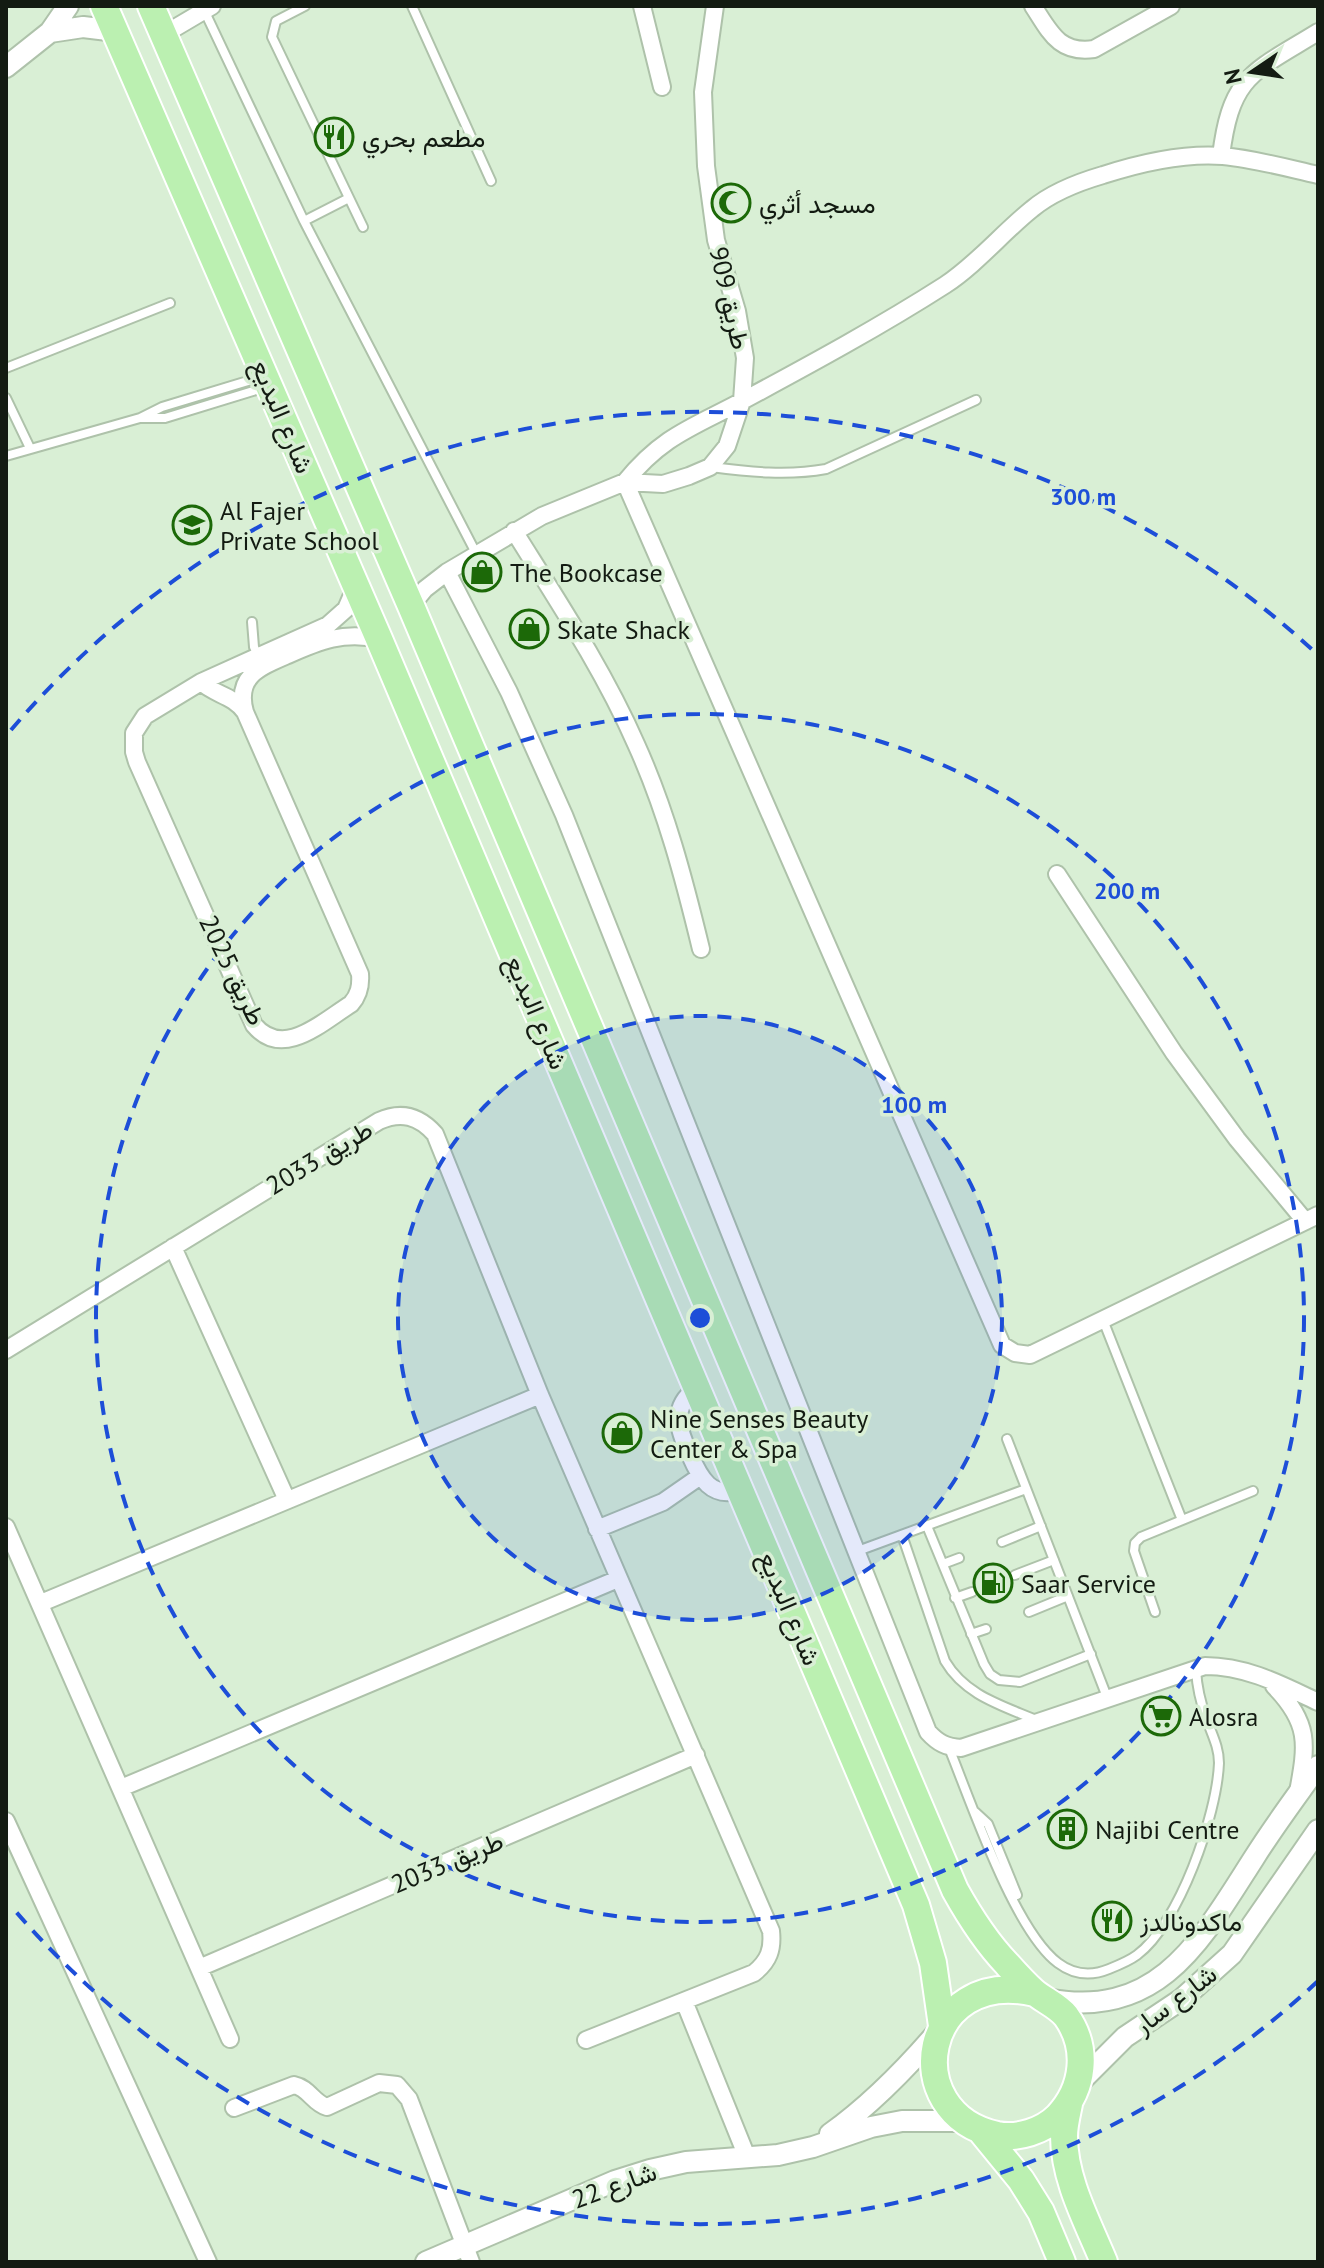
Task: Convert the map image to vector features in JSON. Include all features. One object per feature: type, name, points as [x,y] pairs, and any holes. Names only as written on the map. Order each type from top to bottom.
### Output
[{"type":"main road","name":"شارع البديع","points":[[104,6],[379,639],[916,1905],[933,1963],[942,2026]]},
{"type":"main road","name":"شارع البديع","points":[[151,6],[411,606],[955,1890],[992,1947],[1041,1996]]},
{"type":"main road","points":[[1062,2262],[1041,2212],[1028,2191],[971,2126],[944,2101],[935,2077],[934,2051],[942,2026],[955,2009],[972,1996],[992,1989],[1014,1988],[1041,1996],[1065,2015],[1077,2036],[1082,2059],[1064,2135],[1076,2196],[1104,2262]]},
{"type":"main road","points":[[971,2126],[1005,2137],[1030,2133],[1052,2122],[1074,2094]]},
{"type":"street","points":[[6,67],[50,32],[68,6]]},
{"type":"street","points":[[642,6],[662,87]]},
{"type":"street","name":"طريق 909","points":[[710,467],[727,446],[742,401],[745,358],[737,311],[716,240],[706,166],[703,92],[715,6]]},
{"type":"street","points":[[1033,6],[1057,40],[1068,48],[1081,51],[1094,49],[1171,6]]},
{"type":"street","points":[[163,35],[206,7]]},
{"type":"street","points":[[50,32],[83,27],[116,31]]},
{"type":"street","points":[[1221,156],[1230,104],[1240,87],[1254,72],[1318,32]]},
{"type":"street","points":[[625,482],[645,457],[659,446],[949,283],[1034,206],[1067,188],[1102,175],[1180,158],[1221,156],[1318,175]]},
{"type":"street","points":[[411,606],[425,589],[447,572],[542,516],[625,482],[663,484],[710,467]]},
{"type":"street","points":[[625,482],[1002,1345],[1015,1353],[1030,1355],[1312,1218],[1237,1139],[1174,1053],[1057,874]]},
{"type":"street","points":[[514,531],[605,680],[636,744],[672,838],[701,949]]},
{"type":"street","points":[[447,572],[509,692],[569,827],[928,1732],[937,1742],[949,1747],[972,1745],[1195,1668],[1235,1668],[1318,1692]]},
{"type":"street","name":"طريق 2025","points":[[245,712],[360,974],[360,990],[351,1004],[300,1036],[284,1041],[267,1037],[254,1025],[134,752],[134,733],[145,716],[201,682],[328,625],[346,609],[356,586]]},
{"type":"street","points":[[245,712],[242,701],[245,685],[262,666],[332,637],[355,635],[379,639]]},
{"type":"street","points":[[201,682],[230,697],[245,712]]},
{"type":"street","name":"طريق 2033","points":[[6,1350],[379,1121],[390,1116],[416,1118],[427,1125],[441,1146],[540,1395],[771,1931],[767,1959],[754,1973],[586,2040]]},
{"type":"street","points":[[173,1247],[287,1500]]},
{"type":"street","points":[[697,1388],[684,1400],[678,1425],[699,1477],[717,1491],[740,1490]]},
{"type":"street","points":[[41,1603],[540,1395]]},
{"type":"street","points":[[597,1529],[663,1502],[699,1477]]},
{"type":"street","points":[[6,1527],[230,2039]]},
{"type":"street","points":[[121,1788],[618,1579]]},
{"type":"street","points":[[1267,1679],[1318,1702]]},
{"type":"street","points":[[1267,1679],[1290,1702],[1303,1728],[1304,1756],[1297,1796]]},
{"type":"street","name":"طريق 2033","points":[[199,1968],[696,1755]]},
{"type":"street","name":"شارع سار","points":[[1041,1996],[1075,2004],[1105,2002],[1137,1991],[1163,1977],[1193,1946],[1318,1766]]},
{"type":"street","points":[[6,1821],[208,2262]]},
{"type":"street","name":"شارع سار","points":[[1074,2094],[1125,2037],[1182,1999],[1232,1954],[1318,1830]]},
{"type":"street","points":[[684,2001],[747,2157]]},
{"type":"street","name":"شارع 22","points":[[813,2147],[864,2110],[889,2087],[942,2026]]},
{"type":"street","points":[[234,2108],[294,2085],[306,2089],[319,2104],[327,2107],[379,2083],[397,2085],[409,2099],[468,2254]]},
{"type":"street","name":"شارع 22","points":[[426,2262],[468,2254],[615,2181],[650,2170],[686,2162],[778,2155],[813,2147],[871,2127],[902,2121],[971,2126]]},
{"type":"lane","points":[[305,6],[276,21],[272,37],[363,227]]},
{"type":"lane","points":[[412,6],[491,181]]},
{"type":"lane","points":[[206,7],[304,221],[477,555]]},
{"type":"lane","points":[[304,221],[349,198]]},
{"type":"lane","points":[[6,368],[170,303]]},
{"type":"lane","points":[[6,456],[140,418],[162,407],[268,381]]},
{"type":"lane","points":[[6,398],[30,448]]},
{"type":"lane","points":[[710,467],[804,473],[826,469],[976,400]]},
{"type":"lane","points":[[252,622],[258,656]]},
{"type":"lane","points":[[1103,1320],[1182,1520]]},
{"type":"lane","points":[[1007,1439],[1107,1697]]},
{"type":"lane","points":[[855,1552],[1026,1489]]},
{"type":"lane","points":[[1155,1612],[1134,1551],[1135,1543],[1141,1537],[1253,1491]]},
{"type":"lane","points":[[927,1526],[955,1598],[990,1674],[1009,1683],[1020,1682],[1091,1654]]},
{"type":"lane","points":[[1002,1542],[1041,1526]]},
{"type":"lane","points":[[902,1535],[945,1661],[952,1673],[977,1695],[1040,1722]]},
{"type":"lane","points":[[943,1564],[959,1558]]},
{"type":"lane","points":[[1015,1575],[1054,1560]]},
{"type":"lane","points":[[955,1598],[972,1592]]},
{"type":"lane","points":[[1029,1612],[1068,1596]]},
{"type":"lane","points":[[971,1634],[986,1629]]},
{"type":"lane","points":[[949,1747],[993,1857],[1043,1950],[1071,1971],[1085,1974],[1100,1972],[1136,1956],[1148,1945],[1181,1893],[1207,1825],[1218,1774],[1217,1747],[1199,1695],[1195,1668]]},
{"type":"place","name":"مطعم بحري","points":[[334,137]]},
{"type":"place","name":"مسجد أثري","points":[[731,203]]},
{"type":"place","name":"Al Fajer Private School","points":[[192,525]]},
{"type":"place","name":"The Bookcase","points":[[482,572]]},
{"type":"place","name":"Skate Shack","points":[[529,629]]},
{"type":"place","name":"Nine Senses Beauty Center & Spa","points":[[622,1433]]},
{"type":"place","name":"Saar Service","points":[[993,1583]]},
{"type":"place","name":"Alosra","points":[[1161,1716]]},
{"type":"place","name":"Najibi Centre","points":[[1067,1829]]},
{"type":"place","name":"ماكدونالدز","points":[[1112,1921]]}]
